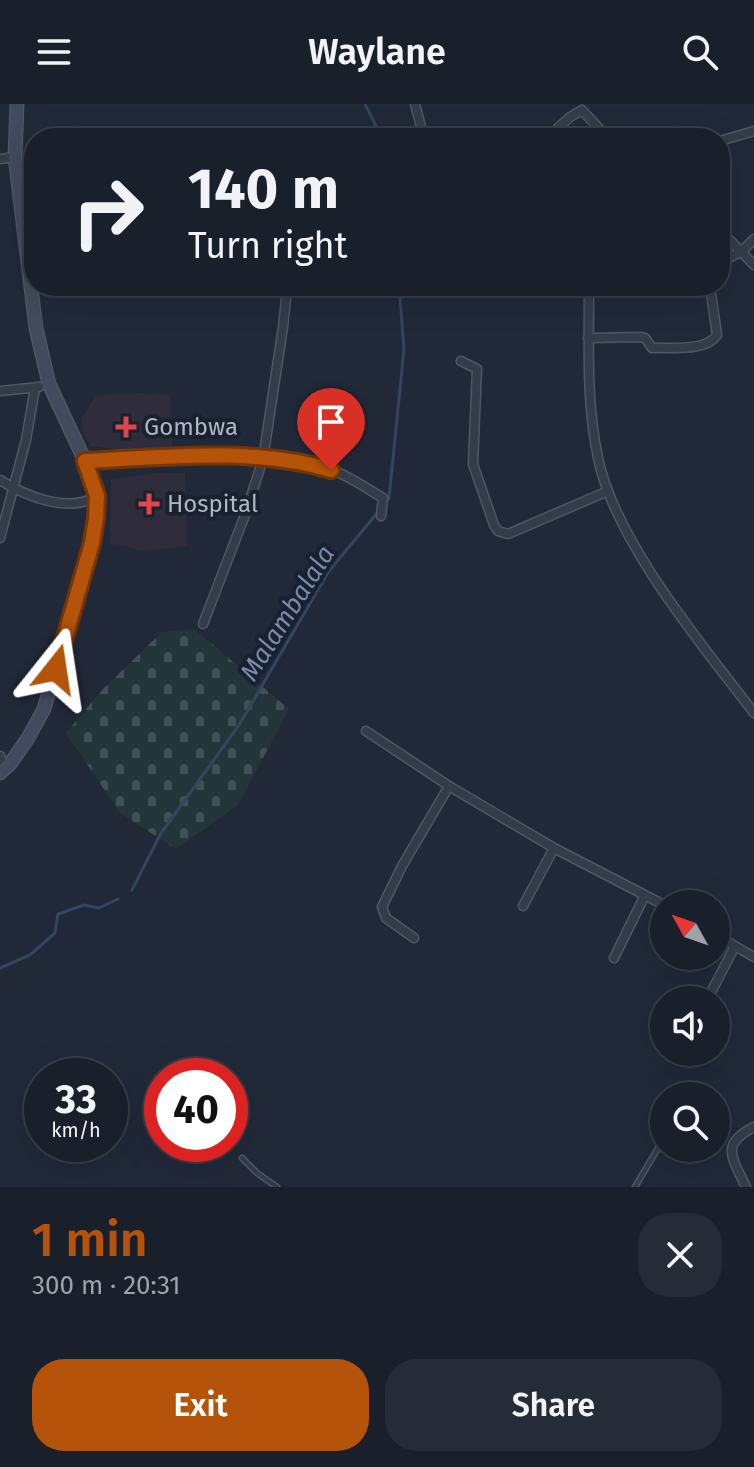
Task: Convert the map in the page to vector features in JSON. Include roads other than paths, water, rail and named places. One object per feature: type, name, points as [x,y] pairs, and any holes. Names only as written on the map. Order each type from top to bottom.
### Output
[{"type":"street","points":[[17,104],[15,157],[24,230]]},
{"type":"street","points":[[415,104],[421,128]]},
{"type":"street","points":[[558,128],[582,110],[599,128]]},
{"type":"street","points":[[730,138],[754,131]]},
{"type":"street","points":[[0,159],[15,157]]},
{"type":"street","points":[[730,257],[741,252],[754,239]]},
{"type":"street","points":[[730,240],[754,265]]},
{"type":"street","points":[[1,766],[10,764],[44,709],[92,543],[97,496],[85,461],[49,384],[32,296]]},
{"type":"street","points":[[203,624],[263,459],[286,296]]},
{"type":"street","points":[[589,296],[588,338],[597,457],[608,491],[654,576],[754,713]]},
{"type":"street","points":[[588,338],[640,337],[645,338],[652,348],[703,345],[713,341],[717,335],[711,296]]},
{"type":"street","points":[[461,361],[477,369],[473,464],[498,531],[508,534],[608,491]]},
{"type":"street","points":[[0,391],[49,384]]},
{"type":"street","points":[[0,538],[35,388]]},
{"type":"street","points":[[85,461],[207,457],[263,459],[331,470],[383,498],[381,516]]},
{"type":"street","points":[[0,480],[13,488],[61,503],[80,503],[97,496]]},
{"type":"street","points":[[366,731],[449,786],[554,848],[650,898]]},
{"type":"street","points":[[414,938],[386,918],[382,907],[449,786]]},
{"type":"street","points":[[523,906],[554,848]]},
{"type":"street","points":[[614,958],[645,895]]},
{"type":"street","points":[[730,943],[754,957]]},
{"type":"street","points":[[714,986],[735,946]]},
{"type":"street","points":[[746,1187],[731,1149],[737,1136],[754,1127]]},
{"type":"lane","points":[[246,1162],[277,1187]]},
{"type":"lane","points":[[635,1187],[650,1162]]},
{"type":"waterway","name":"Malambalala","points":[[365,104],[377,128]]},
{"type":"waterway","name":"Malambalala","points":[[385,503],[389,498],[404,349],[400,296]]},
{"type":"waterway","name":"Malambalala","points":[[132,890],[161,833],[239,725],[329,571],[378,512]]},
{"type":"waterway","name":"Malambalala","points":[[0,968],[30,955],[55,933],[58,914],[84,905],[99,908],[118,899]]},
{"type":"place","name":"Gombwa","points":[[126,427]]},
{"type":"place","name":"Hospital","points":[[149,504]]}]
